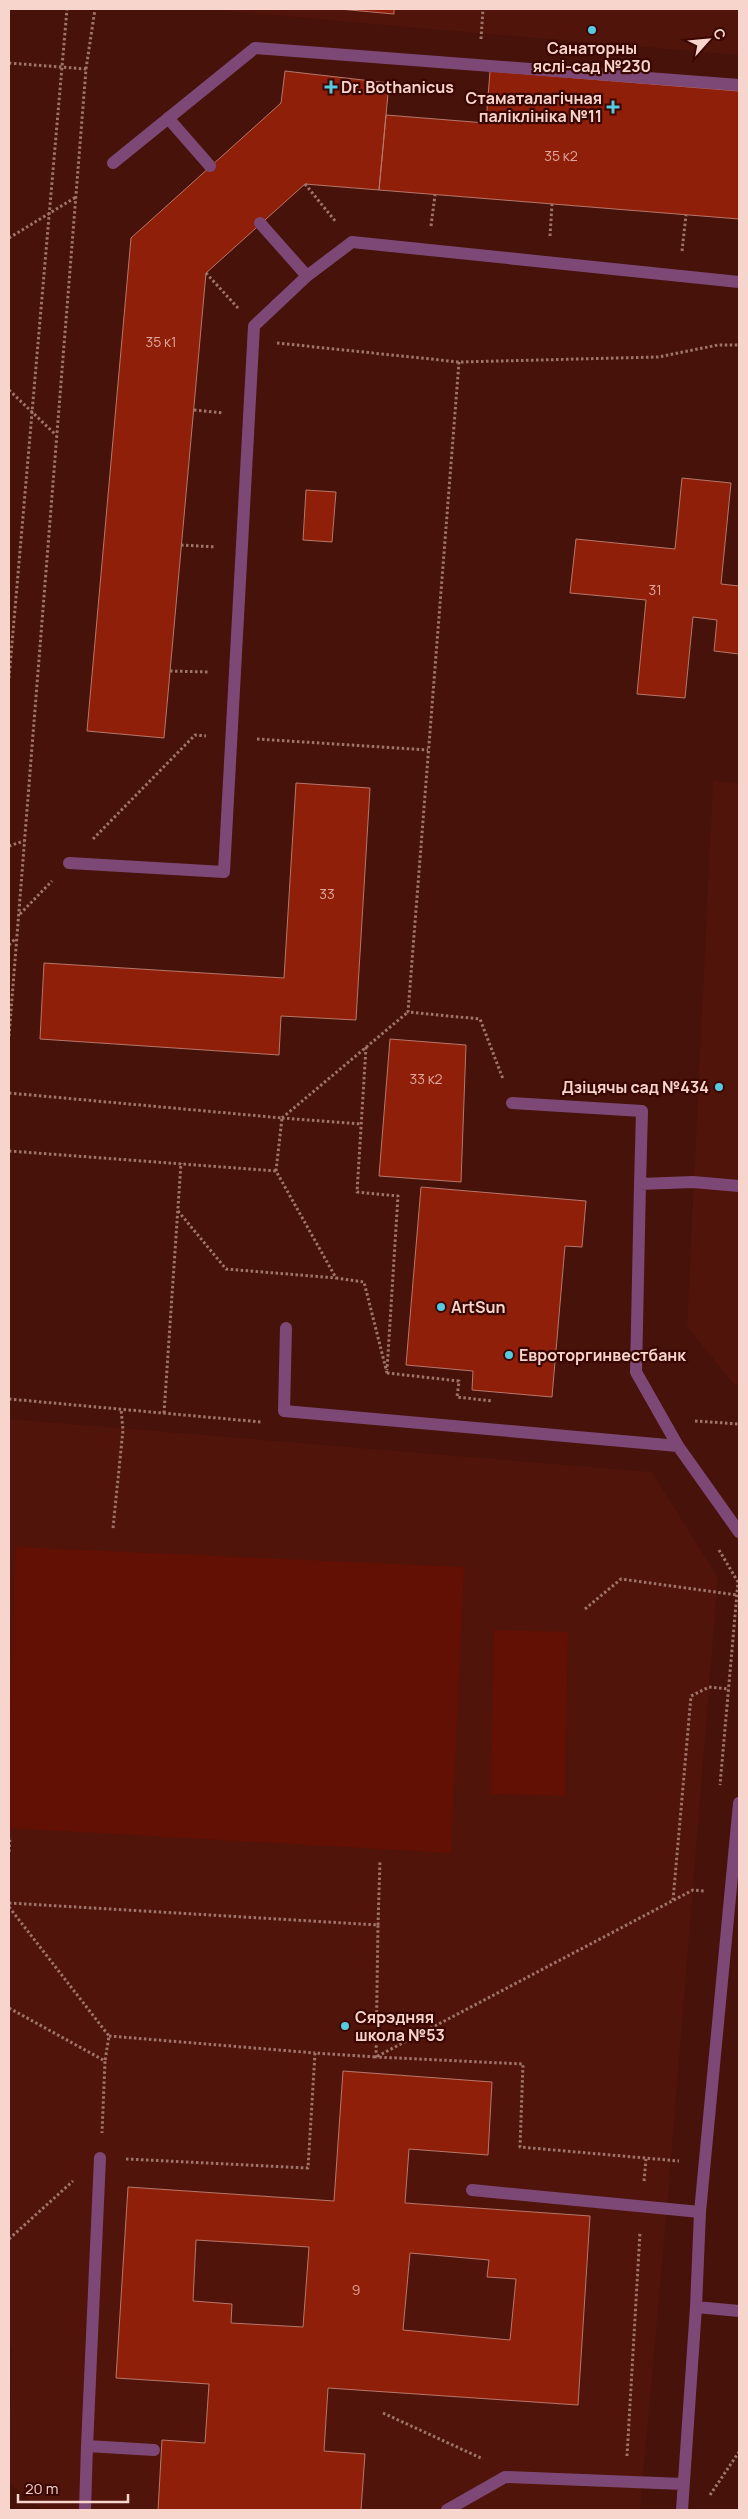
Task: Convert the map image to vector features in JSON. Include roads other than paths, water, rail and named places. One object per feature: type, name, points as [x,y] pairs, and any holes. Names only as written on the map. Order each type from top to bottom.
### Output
[{"type":"lane","points":[[113,163],[255,48],[739,85]]},
{"type":"lane","points":[[168,118],[210,166]]},
{"type":"lane","points":[[260,223],[307,276]]},
{"type":"lane","points":[[70,863],[224,872],[254,326],[307,276],[352,242],[739,282]]},
{"type":"lane","points":[[512,1104],[642,1111],[636,1372],[678,1446],[739,1532]]},
{"type":"lane","points":[[640,1184],[693,1182],[739,1186]]},
{"type":"lane","points":[[286,1328],[284,1412],[678,1446]]},
{"type":"lane","points":[[682,2510],[696,2307],[700,2212],[739,1803]]},
{"type":"lane","points":[[85,2510],[100,2158]]},
{"type":"lane","points":[[472,2190],[700,2212]]},
{"type":"lane","points":[[696,2307],[739,2311]]},
{"type":"lane","points":[[87,2446],[154,2450]]},
{"type":"lane","points":[[447,2510],[505,2476],[683,2484]]},
{"type":"place","name":"Санаторны яслі-сад №230","points":[[592,30]]},
{"type":"place","name":"Dr. Bothanicus","points":[[331,87]]},
{"type":"place","name":"Стаматалагічная паліклініка №11","points":[[613,107]]},
{"type":"place","name":"Дзіцячы сад №434","points":[[719,1087]]},
{"type":"place","name":"ArtSun","points":[[441,1307]]},
{"type":"place","name":"Евроторгинвестбанк","points":[[509,1355]]},
{"type":"place","name":"Сярэдняя школа №53","points":[[345,2026]]}]
